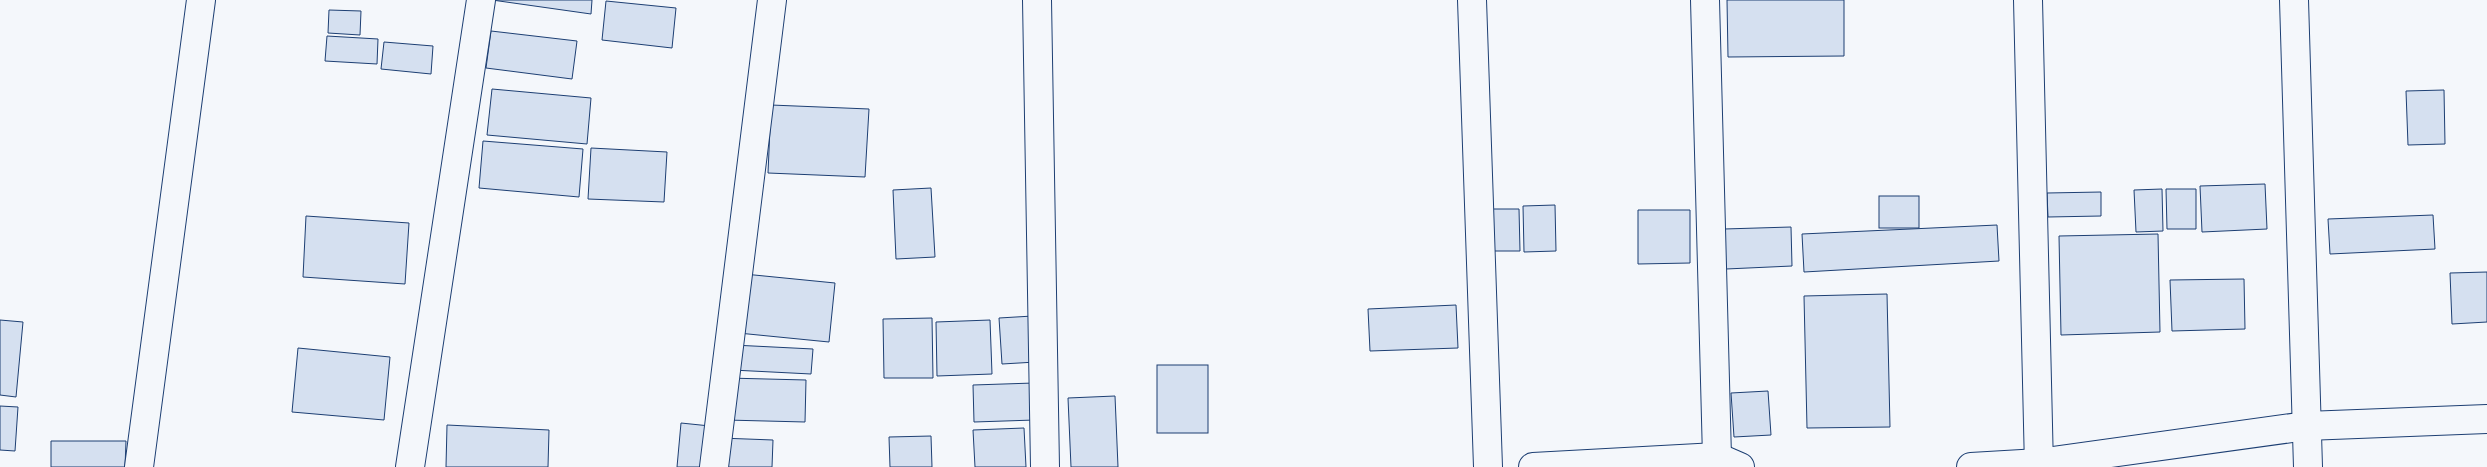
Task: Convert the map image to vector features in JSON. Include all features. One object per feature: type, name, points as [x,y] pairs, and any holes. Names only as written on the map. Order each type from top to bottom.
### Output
[{"type":"street","points":[[140,467],[201,0]]},
{"type":"street","points":[[410,467],[481,0]]},
{"type":"street","points":[[714,467],[772,0]]},
{"type":"street","points":[[1037,0],[1045,467]]},
{"type":"street","points":[[1472,0],[1488,467]]},
{"type":"street","points":[[1533,467],[1728,462],[1705,0]]},
{"type":"street","points":[[2028,0],[2038,465]]},
{"type":"street","points":[[2294,0],[2308,467]]},
{"type":"street","points":[[1971,467],[2038,465],[2306,426],[2487,419]]},
{"type":"building","points":[[492,0],[592,0],[591,14]]},
{"type":"building","points":[[1727,0],[1844,0],[1844,56],[1728,57]]},
{"type":"building","points":[[606,1],[676,8],[672,48],[602,40]]},
{"type":"building","points":[[329,10],[361,11],[360,35],[328,33]]},
{"type":"building","points":[[491,31],[577,41],[572,79],[486,68]]},
{"type":"building","points":[[327,36],[378,39],[377,64],[325,61]]},
{"type":"building","points":[[384,42],[433,46],[431,74],[381,69]]},
{"type":"building","points":[[492,89],[591,98],[587,144],[487,135]]},
{"type":"building","points":[[2444,90],[2445,144],[2408,145],[2406,91]]},
{"type":"building","points":[[771,105],[869,109],[865,177],[768,173]]},
{"type":"building","points":[[483,141],[583,149],[579,197],[479,188]]},
{"type":"building","points":[[591,148],[667,152],[664,202],[588,199]]},
{"type":"building","points":[[2265,184],[2267,229],[2202,232],[2200,186]]},
{"type":"building","points":[[931,188],[935,257],[896,259],[893,190]]},
{"type":"building","points":[[2162,189],[2163,231],[2136,232],[2134,190]]},
{"type":"building","points":[[2166,189],[2196,189],[2196,229],[2167,229]]},
{"type":"building","points":[[2101,192],[2101,216],[2048,217],[2047,193]]},
{"type":"building","points":[[1879,196],[1919,196],[1919,228],[1879,228]]},
{"type":"building","points":[[1555,205],[1556,251],[1524,252],[1523,206]]},
{"type":"building","points":[[1489,209],[1519,209],[1520,251],[1490,251]]},
{"type":"building","points":[[1638,210],[1690,210],[1690,263],[1638,264]]},
{"type":"building","points":[[2433,215],[2435,249],[2330,254],[2328,219]]},
{"type":"building","points":[[306,216],[409,223],[405,284],[303,277]]},
{"type":"building","points":[[1997,225],[1999,261],[1804,272],[1802,234]]},
{"type":"building","points":[[1791,227],[1792,266],[1726,269],[1724,229]]},
{"type":"building","points":[[2158,234],[2160,332],[2061,335],[2059,236]]},
{"type":"building","points":[[2487,272],[2487,322],[2452,324],[2450,273]]},
{"type":"building","points":[[734,273],[835,283],[829,342],[728,332]]},
{"type":"building","points":[[2244,279],[2245,329],[2172,331],[2170,280]]},
{"type":"building","points":[[1887,294],[1890,427],[1807,428],[1804,296]]},
{"type":"building","points":[[1456,305],[1458,348],[1370,351],[1368,309]]},
{"type":"building","points":[[1033,316],[1036,362],[1002,364],[999,318]]},
{"type":"building","points":[[932,318],[933,378],[884,378],[883,319]]},
{"type":"building","points":[[0,320],[23,322],[16,397],[0,395]]},
{"type":"building","points":[[990,320],[992,374],[937,376],[936,322]]},
{"type":"building","points":[[733,345],[813,349],[811,374],[732,370]]},
{"type":"building","points":[[298,348],[390,357],[384,420],[292,412]]},
{"type":"building","points":[[1157,365],[1208,365],[1208,433],[1157,433]]},
{"type":"building","points":[[727,378],[806,380],[805,422],[726,420]]},
{"type":"building","points":[[1034,383],[1035,420],[974,422],[973,385]]},
{"type":"building","points":[[1768,391],[1771,435],[1734,437],[1731,393]]},
{"type":"building","points":[[1115,396],[1118,467],[1071,467],[1068,398]]},
{"type":"building","points":[[0,406],[18,407],[15,451],[0,450]]},
{"type":"building","points":[[681,423],[710,426],[706,467],[677,467]]},
{"type":"building","points":[[447,425],[549,430],[548,467],[446,467]]},
{"type":"building","points":[[1024,428],[1026,467],[975,467],[973,430]]},
{"type":"building","points":[[931,436],[932,467],[890,467],[889,437]]},
{"type":"building","points":[[720,438],[773,440],[772,467],[719,467]]},
{"type":"building","points":[[51,441],[126,441],[125,467],[51,467]]}]
